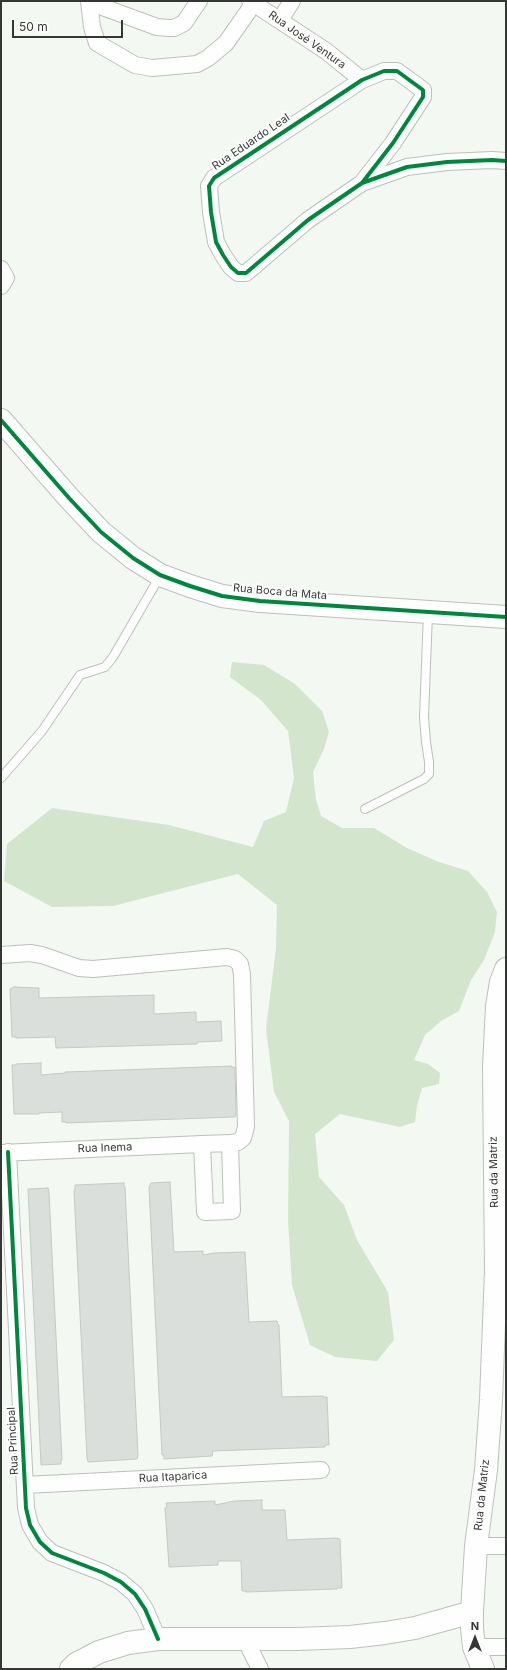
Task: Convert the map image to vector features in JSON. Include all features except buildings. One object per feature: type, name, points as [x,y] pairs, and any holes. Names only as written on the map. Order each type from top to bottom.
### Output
[{"type":"street","points":[[199,1],[184,23],[174,28],[157,27],[89,1],[92,27],[97,43],[135,65],[152,68],[196,64],[218,51],[226,43],[252,2]]},
{"type":"street","points":[[280,20],[292,1]]},
{"type":"street","name":"Rua José Ventura","points":[[252,2],[326,50],[362,80]]},
{"type":"street","name":"Rua Eduardo Leal","points":[[362,183],[422,102],[424,94],[423,90],[397,71],[384,71],[362,80],[214,178],[209,186],[211,212],[216,242],[223,256],[232,267],[238,273],[246,273],[308,220],[362,183],[407,167],[447,162],[492,160],[506,161]]},
{"type":"street","points":[[1,269],[6,278],[1,286]]},
{"type":"street","name":"Rua Boca da Mata","points":[[1,420],[69,498],[101,532],[133,558],[160,575],[222,596],[260,601],[506,617]]},
{"type":"street","points":[[1,955],[30,953],[42,955],[79,968],[93,969],[227,957],[235,959],[240,964],[242,974],[246,1127],[242,1138],[238,1142],[230,1143],[232,1212],[205,1212],[202,1144]]},
{"type":"street","name":"Rua da Matriz","points":[[482,1669],[474,1647],[472,1612],[476,1546],[487,1454],[495,1324],[496,1264],[494,1067],[501,1032],[497,1006],[506,968]]},
{"type":"street","name":"Rua Inema","points":[[4,1152],[230,1143]]},
{"type":"street","name":"Rua Principal","points":[[4,1152],[26,1508],[30,1525],[40,1542],[52,1553],[104,1573],[121,1582],[135,1594],[145,1609],[158,1639]]},
{"type":"street","name":"Rua Itaparica","points":[[25,1485],[321,1470]]},
{"type":"street","points":[[476,1546],[506,1546]]},
{"type":"street","points":[[71,1669],[76,1664],[99,1652],[128,1643],[158,1639],[296,1639],[385,1633],[421,1626],[472,1612]]},
{"type":"street","points":[[245,1639],[260,1669]]},
{"type":"street","points":[[474,1647],[506,1647]]},
{"type":"lane","points":[[1,778],[42,731],[80,675],[105,667],[113,657],[160,575]]},
{"type":"lane","points":[[365,809],[424,779],[429,774],[430,762],[426,742],[424,717],[428,612]]},
{"type":"green space","points":[[232,662],[264,665],[295,684],[322,711],[329,732],[324,749],[313,772],[316,800],[321,816],[342,828],[374,828],[407,848],[439,862],[468,871],[487,892],[497,912],[495,932],[484,960],[471,980],[459,1011],[441,1021],[425,1035],[414,1060],[428,1064],[440,1073],[439,1084],[422,1088],[417,1106],[415,1122],[400,1127],[340,1114],[315,1134],[319,1177],[344,1205],[357,1240],[388,1292],[394,1340],[377,1361],[335,1357],[310,1345],[292,1285],[288,1220],[289,1121],[274,1092],[266,1029],[276,948],[277,905],[238,874],[113,906],[52,907],[4,881],[7,844],[52,808],[169,825],[253,847],[264,821],[286,812],[294,778],[288,731],[261,700],[230,677]]},
{"type":"cycle path","points":[[362,183],[393,143],[423,97],[423,90],[397,71],[384,71],[362,80],[214,178],[209,186],[211,212],[216,242],[231,267],[238,273],[246,273],[308,220],[362,183],[407,167],[447,162],[492,160],[506,161]]},
{"type":"cycle path","points":[[1,420],[69,498],[101,532],[133,558],[160,575],[222,596],[260,601],[506,617]]},
{"type":"cycle path","points":[[8,1152],[26,1508],[30,1525],[40,1542],[52,1553],[104,1573],[121,1582],[135,1594],[145,1609],[158,1639]]}]
